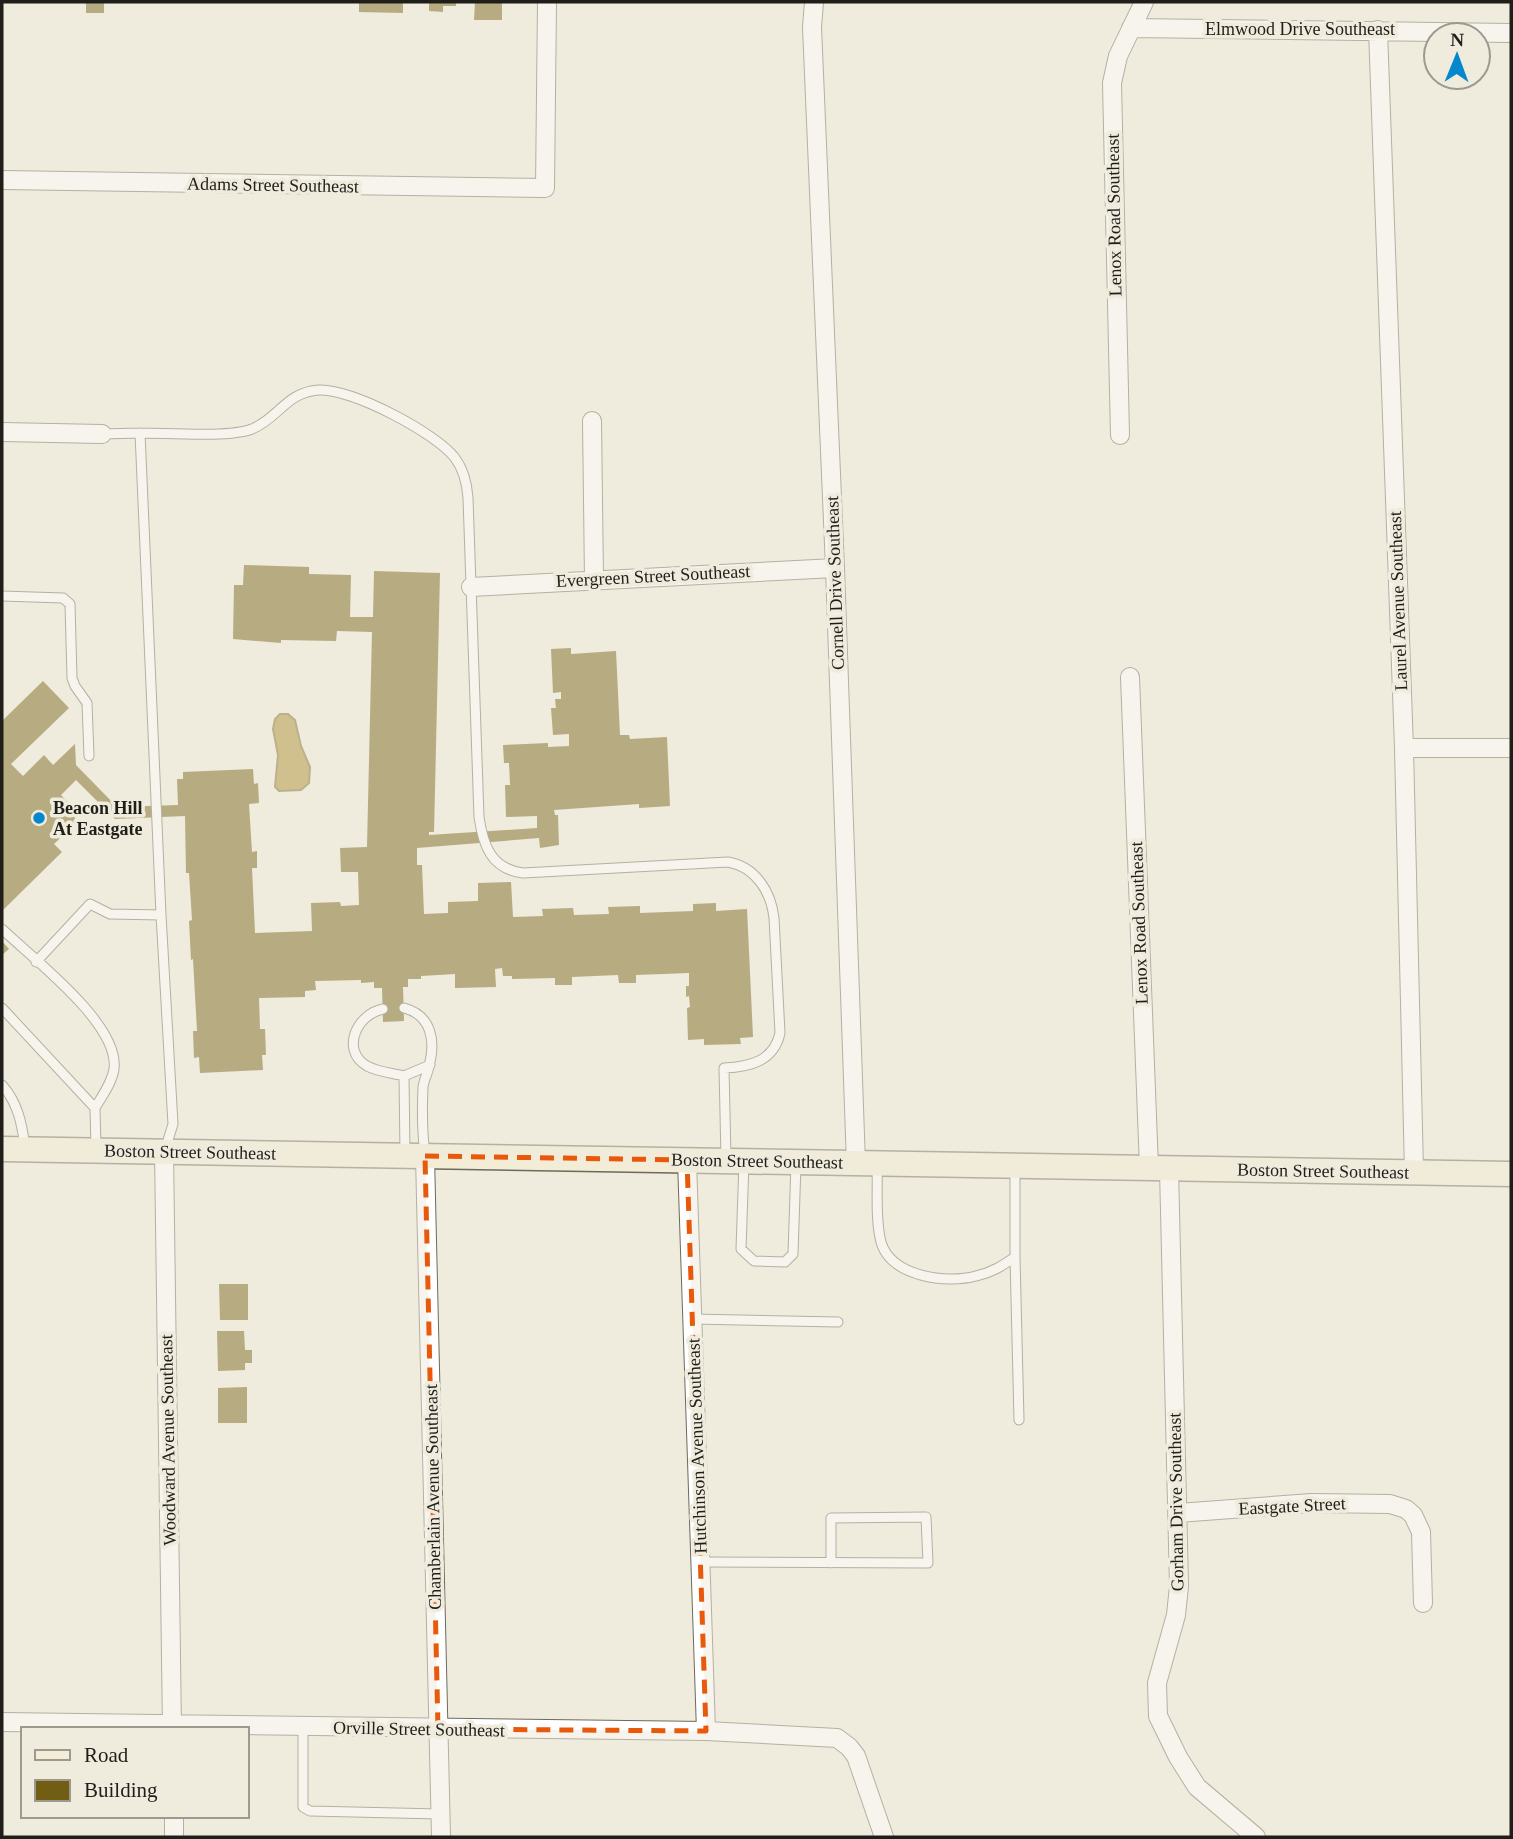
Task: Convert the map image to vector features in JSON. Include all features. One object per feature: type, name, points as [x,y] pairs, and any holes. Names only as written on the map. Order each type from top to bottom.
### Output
[{"type":"street","name":"Adams Street Southeast","points":[[2,180],[544,188],[547,2]]},
{"type":"street","name":"Cornell Drive Southeast","points":[[814,2],[812,27],[835,568],[867,1164]]},
{"type":"street","name":"Lenox Road Southeast","points":[[1120,435],[1112,83],[1118,56],[1144,2]]},
{"type":"street","name":"Elmwood Drive Southeast","points":[[1131,28],[1511,33]]},
{"type":"street","name":"Laurel Avenue Southeast","points":[[1378,30],[1404,748],[1414,1172]]},
{"type":"street","points":[[592,421],[594,579]]},
{"type":"street","points":[[2,432],[102,434]]},
{"type":"street","name":"Evergreen Street Southeast","points":[[471,587],[835,568]]},
{"type":"street","name":"Lenox Road Southeast","points":[[1130,677],[1159,1169]]},
{"type":"street","points":[[1404,748],[1511,748]]},
{"type":"street","name":"Boston Street Southeast","points":[[14,1149],[1511,1174]]},
{"type":"street","name":"Woodward Avenue Southeast","points":[[164,1151],[172,1727]]},
{"type":"street","name":"Chamberlain Avenue Southeast","points":[[415,1156],[441,1837]]},
{"type":"street","name":"Hutchinson Avenue Southeast","points":[[687,1160],[706,1731]]},
{"type":"street","name":"Gorham Drive Southeast","points":[[1159,1169],[1180,1586],[1176,1615],[1157,1683],[1158,1716],[1196,1787],[1256,1837]]},
{"type":"street","name":"Eastgate Street","points":[[1178,1513],[1312,1503],[1390,1504],[1406,1509],[1421,1532],[1423,1602]]},
{"type":"street","name":"Orville Street Southeast","points":[[2,1722],[172,1727],[706,1731],[837,1738],[849,1746],[856,1756],[885,1836]]},
{"type":"street","points":[[174,1818],[174,1837]]},
{"type":"lane","points":[[102,434],[238,432],[262,424],[288,400],[319,390],[351,395],[434,438],[448,449],[459,464],[468,498],[479,817],[485,847],[494,859],[509,870],[523,873],[728,862],[751,873],[768,894],[774,918],[780,1033],[774,1050],[761,1061],[745,1067],[724,1069],[735,1161],[741,1249],[754,1261],[785,1262],[793,1254],[796,1162]]},
{"type":"lane","points":[[140,433],[173,1124],[170,1140],[164,1151]]},
{"type":"lane","points":[[2,596],[63,598],[70,604],[72,678],[87,703],[89,756]]},
{"type":"lane","points":[[36,962],[90,904],[110,914],[161,915]]},
{"type":"lane","points":[[2,929],[88,1009],[109,1046],[114,1071],[95,1108],[96,1150]]},
{"type":"lane","points":[[2,1008],[95,1108]]},
{"type":"lane","points":[[404,1008],[417,1012],[428,1024],[432,1040],[430,1065],[423,1086],[415,1156]]},
{"type":"lane","points":[[383,1009],[368,1014],[358,1023],[355,1049],[362,1062],[404,1076],[430,1065]]},
{"type":"lane","points":[[404,1076],[415,1156]]},
{"type":"lane","points":[[2,1086],[10,1094],[17,1108],[14,1149]]},
{"type":"lane","points":[[867,1164],[881,1244],[888,1257],[901,1266],[920,1276],[973,1277],[995,1270],[1015,1258]]},
{"type":"lane","points":[[1015,1166],[1019,1420]]},
{"type":"lane","points":[[692,1319],[838,1322]]},
{"type":"lane","points":[[700,1562],[831,1563],[928,1563],[926,1517],[831,1518],[831,1563]]},
{"type":"lane","points":[[303,1727],[303,1807],[310,1811],[440,1814]]},
{"type":"highlighted area","points":[[425,1156],[687,1160],[706,1731],[438,1729]]},
{"type":"shaded area","points":[[280,714],[288,714],[295,720],[301,746],[310,767],[309,783],[301,790],[279,791],[275,787],[278,755],[273,729],[275,719]]},
{"type":"building","points":[[86,2],[104,2],[104,13],[86,13]]},
{"type":"building","points":[[359,2],[403,2],[403,13],[359,12]]},
{"type":"building","points":[[429,2],[456,2],[456,6],[443,6],[443,12],[429,11]]},
{"type":"building","points":[[475,2],[502,2],[502,20],[474,20]]},
{"type":"building","name":"Beacon Hill At Eastgate","points":[[244,565],[309,567],[309,574],[351,575],[350,617],[373,617],[374,571],[440,573],[434,832],[429,832],[429,835],[537,828],[537,816],[506,817],[505,785],[510,785],[509,763],[504,763],[503,745],[548,743],[548,747],[569,746],[569,734],[553,735],[551,708],[556,708],[555,699],[561,699],[561,692],[553,693],[551,649],[571,648],[571,654],[616,651],[620,735],[629,735],[630,739],[667,737],[670,806],[639,808],[639,804],[554,810],[555,815],[558,815],[559,845],[540,848],[539,838],[417,848],[417,865],[422,865],[424,914],[448,913],[448,902],[478,901],[478,883],[511,882],[513,917],[543,916],[542,909],[573,908],[574,915],[609,914],[608,907],[640,906],[640,913],[693,911],[693,904],[716,903],[716,911],[747,909],[753,1037],[740,1038],[741,1044],[704,1045],[704,1039],[688,1040],[687,1008],[690,1007],[686,986],[689,986],[689,973],[636,975],[636,983],[619,983],[618,975],[572,977],[572,985],[555,985],[555,978],[512,979],[512,976],[503,976],[502,968],[495,969],[496,987],[455,988],[455,974],[408,979],[408,987],[403,987],[404,1021],[383,1022],[382,988],[374,988],[374,982],[315,981],[316,990],[305,991],[305,997],[259,998],[260,1029],[265,1029],[266,1055],[262,1055],[263,1070],[200,1073],[199,1057],[194,1058],[193,1031],[197,1031],[189,921],[192,920],[189,873],[186,873],[185,816],[115,819],[76,780],[61,795],[75,810],[75,824],[54,844],[62,852],[2,911],[2,721],[43,681],[69,708],[11,764],[23,776],[44,755],[53,765],[75,744],[76,765],[117,807],[178,805],[177,779],[183,779],[183,772],[253,769],[254,784],[258,783],[259,803],[249,804],[252,852],[257,851],[257,868],[252,868],[255,933],[312,931],[311,903],[340,902],[341,906],[359,905],[358,872],[341,872],[340,848],[367,847],[372,632],[337,631],[336,641],[281,640],[281,643],[233,639],[234,585],[243,585]]},
{"type":"building","points":[[2,941],[9,949],[2,955]]},
{"type":"building","points":[[219,1284],[248,1284],[248,1320],[220,1320]]},
{"type":"building","points":[[217,1331],[244,1331],[245,1350],[252,1350],[252,1363],[245,1363],[245,1370],[218,1371]]},
{"type":"building","points":[[247,1387],[247,1423],[218,1423],[218,1388]]},
{"type":"place","name":"Beacon Hill At Eastgate","points":[[39,818]]}]
